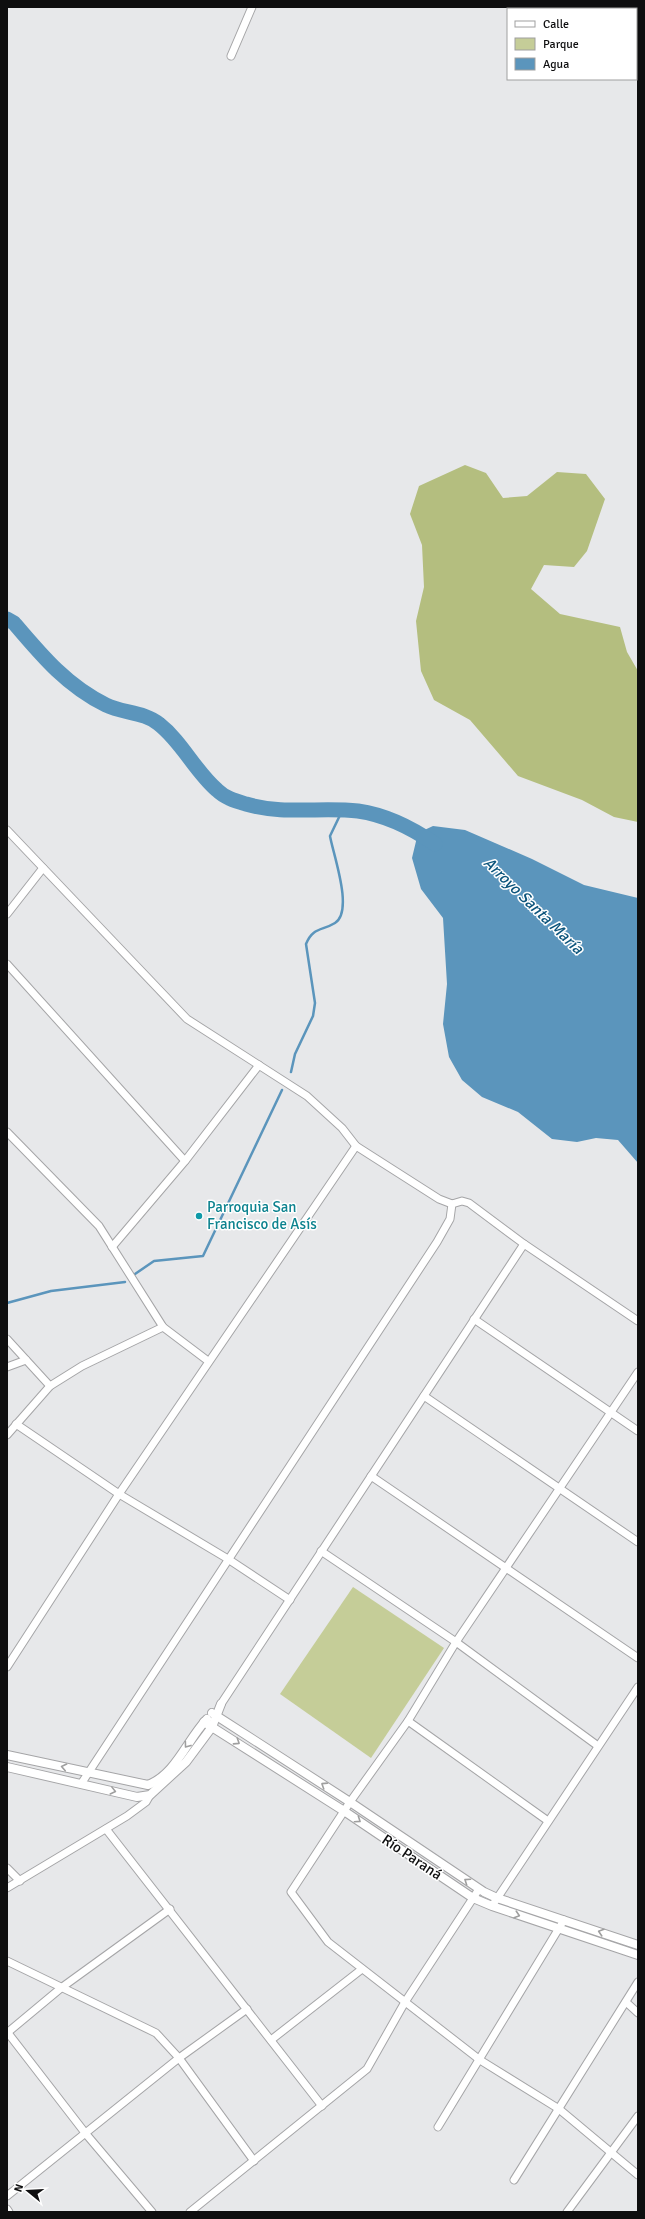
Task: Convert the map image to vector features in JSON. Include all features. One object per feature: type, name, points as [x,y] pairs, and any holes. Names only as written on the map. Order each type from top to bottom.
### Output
[{"type":"street","points":[[231,56],[252,7]]},
{"type":"street","points":[[7,830],[187,1019],[319,1105],[356,1146],[420,1188],[452,1204],[462,1201],[469,1203],[524,1244],[638,1321]]},
{"type":"street","points":[[7,914],[43,868]]},
{"type":"street","points":[[7,964],[185,1161]]},
{"type":"street","points":[[112,1247],[185,1161],[259,1065]]},
{"type":"street","points":[[7,1132],[99,1226],[162,1327],[208,1361]]},
{"type":"street","points":[[7,1667],[119,1494],[208,1361],[356,1146]]},
{"type":"street","points":[[81,1784],[437,1242],[450,1219],[452,1204]]},
{"type":"street","points":[[7,1755],[136,1784],[148,1785],[158,1781],[171,1767],[204,1722],[214,1714],[221,1704],[524,1244]]},
{"type":"street","points":[[474,1319],[638,1431]]},
{"type":"street","points":[[7,1435],[50,1386],[82,1366],[162,1327]]},
{"type":"street","points":[[7,1339],[50,1386]]},
{"type":"street","points":[[7,1367],[26,1360]]},
{"type":"street","points":[[638,1372],[456,1642],[408,1721],[350,1802],[291,1892],[328,1942],[480,2060],[559,2109],[638,2175]]},
{"type":"street","points":[[424,1396],[638,1542]]},
{"type":"street","points":[[16,1424],[119,1494],[228,1559],[290,1600]]},
{"type":"street","points":[[371,1476],[507,1567],[638,1658]]},
{"type":"street","points":[[321,1551],[456,1642],[598,1746]]},
{"type":"street","points":[[492,1906],[638,1687]]},
{"type":"street","points":[[7,1888],[106,1829],[146,1802],[150,1795],[186,1762],[212,1727],[214,1714]]},
{"type":"street","name":"Río Paraná","points":[[214,1714],[350,1802],[479,1889],[497,1898],[638,1945]]},
{"type":"street","points":[[408,1721],[548,1821]]},
{"type":"street","name":"Río Paraná","points":[[204,1722],[344,1811],[473,1898],[492,1906],[638,1955]]},
{"type":"street","points":[[7,1767],[137,1797],[150,1795]]},
{"type":"street","points":[[106,1829],[170,1909],[322,2106]]},
{"type":"street","points":[[7,1868],[20,1881]]},
{"type":"street","points":[[190,2212],[367,2069],[405,2002],[479,1889]]},
{"type":"street","points":[[152,2212],[86,2134],[8,2033],[61,1988],[170,1909]]},
{"type":"street","points":[[438,2127],[564,1920]]},
{"type":"street","points":[[7,1961],[156,2033],[179,2058],[254,2161]]},
{"type":"street","points":[[271,2040],[362,1969]]},
{"type":"street","points":[[514,2180],[638,1982]]},
{"type":"street","points":[[626,2002],[638,2013]]},
{"type":"street","points":[[7,2196],[179,2058],[247,2009]]},
{"type":"street","points":[[567,2212],[638,2116]]},
{"type":"green space","points":[[465,465],[486,473],[503,498],[527,496],[557,472],[586,474],[605,499],[587,551],[574,567],[544,565],[531,589],[560,614],[620,627],[627,652],[638,671],[638,822],[614,817],[582,800],[518,776],[470,720],[434,700],[421,671],[416,621],[424,587],[422,545],[410,514],[419,486]]},
{"type":"green space","points":[[353,1587],[444,1648],[371,1758],[280,1694]]},
{"type":"water","points":[[433,826],[465,830],[532,859],[584,885],[638,898],[638,1163],[618,1140],[596,1138],[577,1142],[552,1139],[518,1112],[482,1097],[462,1080],[449,1057],[443,1024],[447,984],[443,918],[421,889],[412,858],[418,833]]},
{"type":"waterway","name":"Arroyo Santa María","points":[[7,619],[14,623],[45,658],[79,689],[112,708],[147,717],[159,724],[175,739],[209,782],[220,793],[227,797],[246,804],[274,809],[344,810],[368,813],[398,823],[435,844]]},
{"type":"waterway","points":[[291,1072],[295,1054],[313,1016],[315,1003],[306,944],[315,932],[335,923],[340,917],[343,907],[341,882],[330,836],[342,811]]},
{"type":"waterway","points":[[135,1274],[154,1261],[203,1256],[282,1090]]},
{"type":"waterway","points":[[7,1303],[51,1291],[125,1282]]},
{"type":"place","name":"Parroquia San Francisco de Asís","points":[[199,1216]]}]
